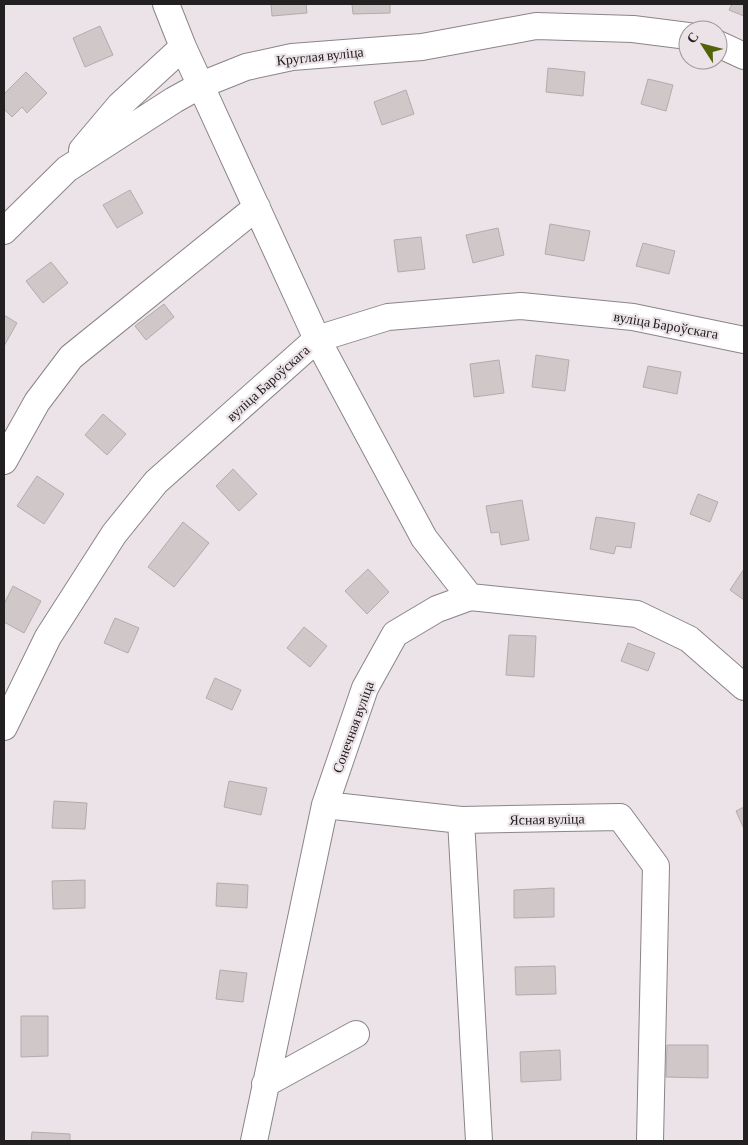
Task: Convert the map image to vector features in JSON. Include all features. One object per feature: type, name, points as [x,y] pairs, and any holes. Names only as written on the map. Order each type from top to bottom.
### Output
[{"type":"street","points":[[166,4],[183,47],[318,339],[424,538],[470,597]]},
{"type":"street","name":"Круглая вуліца","points":[[4,231],[67,169],[201,85],[246,67],[292,57],[422,47],[536,26],[633,29],[678,35]]},
{"type":"street","points":[[67,169],[120,104],[183,47]]},
{"type":"street","points":[[728,49],[744,56]]},
{"type":"street","points":[[4,460],[37,402],[71,357],[257,207]]},
{"type":"street","name":"вуліца Бароўскага","points":[[4,727],[48,637],[114,534],[156,482],[318,339],[388,317],[521,306],[633,317],[744,340]]},
{"type":"street","name":"Сонечная вуліца","points":[[254,1141],[264,1084],[325,805],[365,688],[395,634],[437,609],[470,597],[637,614],[688,639],[744,687]]},
{"type":"street","points":[[325,805],[461,820],[479,1141]]},
{"type":"street","name":"Ясная вуліца","points":[[461,820],[620,818],[656,866],[650,1141]]},
{"type":"street","points":[[264,1084],[356,1034]]},
{"type":"building","points":[[271,4],[306,4],[307,13],[272,16]]},
{"type":"building","points":[[352,4],[390,4],[390,13],[353,14]]},
{"type":"building","points":[[732,4],[744,4],[744,16],[729,10]]},
{"type":"building","points":[[100,26],[113,55],[85,67],[73,38]]},
{"type":"building","points":[[548,68],[585,72],[583,96],[546,92]]},
{"type":"building","points":[[26,72],[47,93],[27,113],[22,107],[12,117],[4,109],[4,94]]},
{"type":"building","points":[[648,79],[673,85],[666,111],[641,104]]},
{"type":"building","points":[[406,90],[414,114],[382,125],[374,102]]},
{"type":"building","points":[[130,190],[143,213],[117,228],[103,205]]},
{"type":"building","points":[[550,224],[590,231],[584,261],[545,254]]},
{"type":"building","points":[[498,228],[504,255],[473,263],[466,235]]},
{"type":"building","points":[[421,237],[425,269],[398,272],[394,240]]},
{"type":"building","points":[[643,243],[675,251],[669,274],[636,266]]},
{"type":"building","points":[[51,262],[68,283],[43,303],[26,281]]},
{"type":"building","points":[[164,304],[174,317],[146,340],[135,326]]},
{"type":"building","points":[[4,315],[17,323],[4,346]]},
{"type":"building","points":[[536,355],[569,360],[565,391],[532,387]]},
{"type":"building","points":[[499,360],[504,393],[474,397],[470,364]]},
{"type":"building","points":[[648,366],[681,372],[677,394],[643,387]]},
{"type":"building","points":[[103,414],[126,434],[107,455],[85,435]]},
{"type":"building","points":[[233,469],[257,494],[239,511],[216,486]]},
{"type":"building","points":[[37,476],[64,494],[44,524],[17,506]]},
{"type":"building","points":[[698,494],[718,502],[710,522],[690,514]]},
{"type":"building","points":[[522,500],[529,540],[501,545],[499,532],[491,533],[486,506]]},
{"type":"building","points":[[596,517],[635,523],[631,548],[616,546],[614,554],[590,549]]},
{"type":"building","points":[[183,522],[209,543],[174,587],[148,567]]},
{"type":"building","points":[[368,569],[389,592],[367,614],[345,591]]},
{"type":"building","points":[[744,569],[744,600],[730,590]]},
{"type":"building","points":[[13,586],[41,601],[24,633],[4,622],[4,604]]},
{"type":"building","points":[[115,618],[139,628],[128,653],[104,643]]},
{"type":"building","points":[[304,627],[327,646],[310,667],[287,648]]},
{"type":"building","points":[[509,635],[536,636],[534,677],[506,675]]},
{"type":"building","points":[[628,643],[655,653],[648,671],[621,661]]},
{"type":"building","points":[[215,678],[241,690],[232,710],[206,698]]},
{"type":"building","points":[[229,781],[267,788],[261,815],[224,807]]},
{"type":"building","points":[[54,801],[87,803],[85,829],[52,828]]},
{"type":"building","points":[[744,807],[744,829],[736,811]]},
{"type":"building","points":[[85,880],[85,908],[53,909],[52,881]]},
{"type":"building","points":[[217,883],[248,885],[247,908],[216,906]]},
{"type":"building","points":[[554,888],[554,917],[514,918],[514,890]]},
{"type":"building","points":[[555,966],[556,994],[516,995],[515,967]]},
{"type":"building","points":[[220,970],[247,973],[243,1002],[216,999]]},
{"type":"building","points":[[21,1016],[48,1016],[48,1056],[21,1057]]},
{"type":"building","points":[[667,1045],[708,1045],[708,1078],[666,1077]]},
{"type":"building","points":[[560,1050],[561,1080],[521,1082],[520,1052]]},
{"type":"building","points":[[32,1132],[70,1134],[70,1141],[31,1141]]}]
